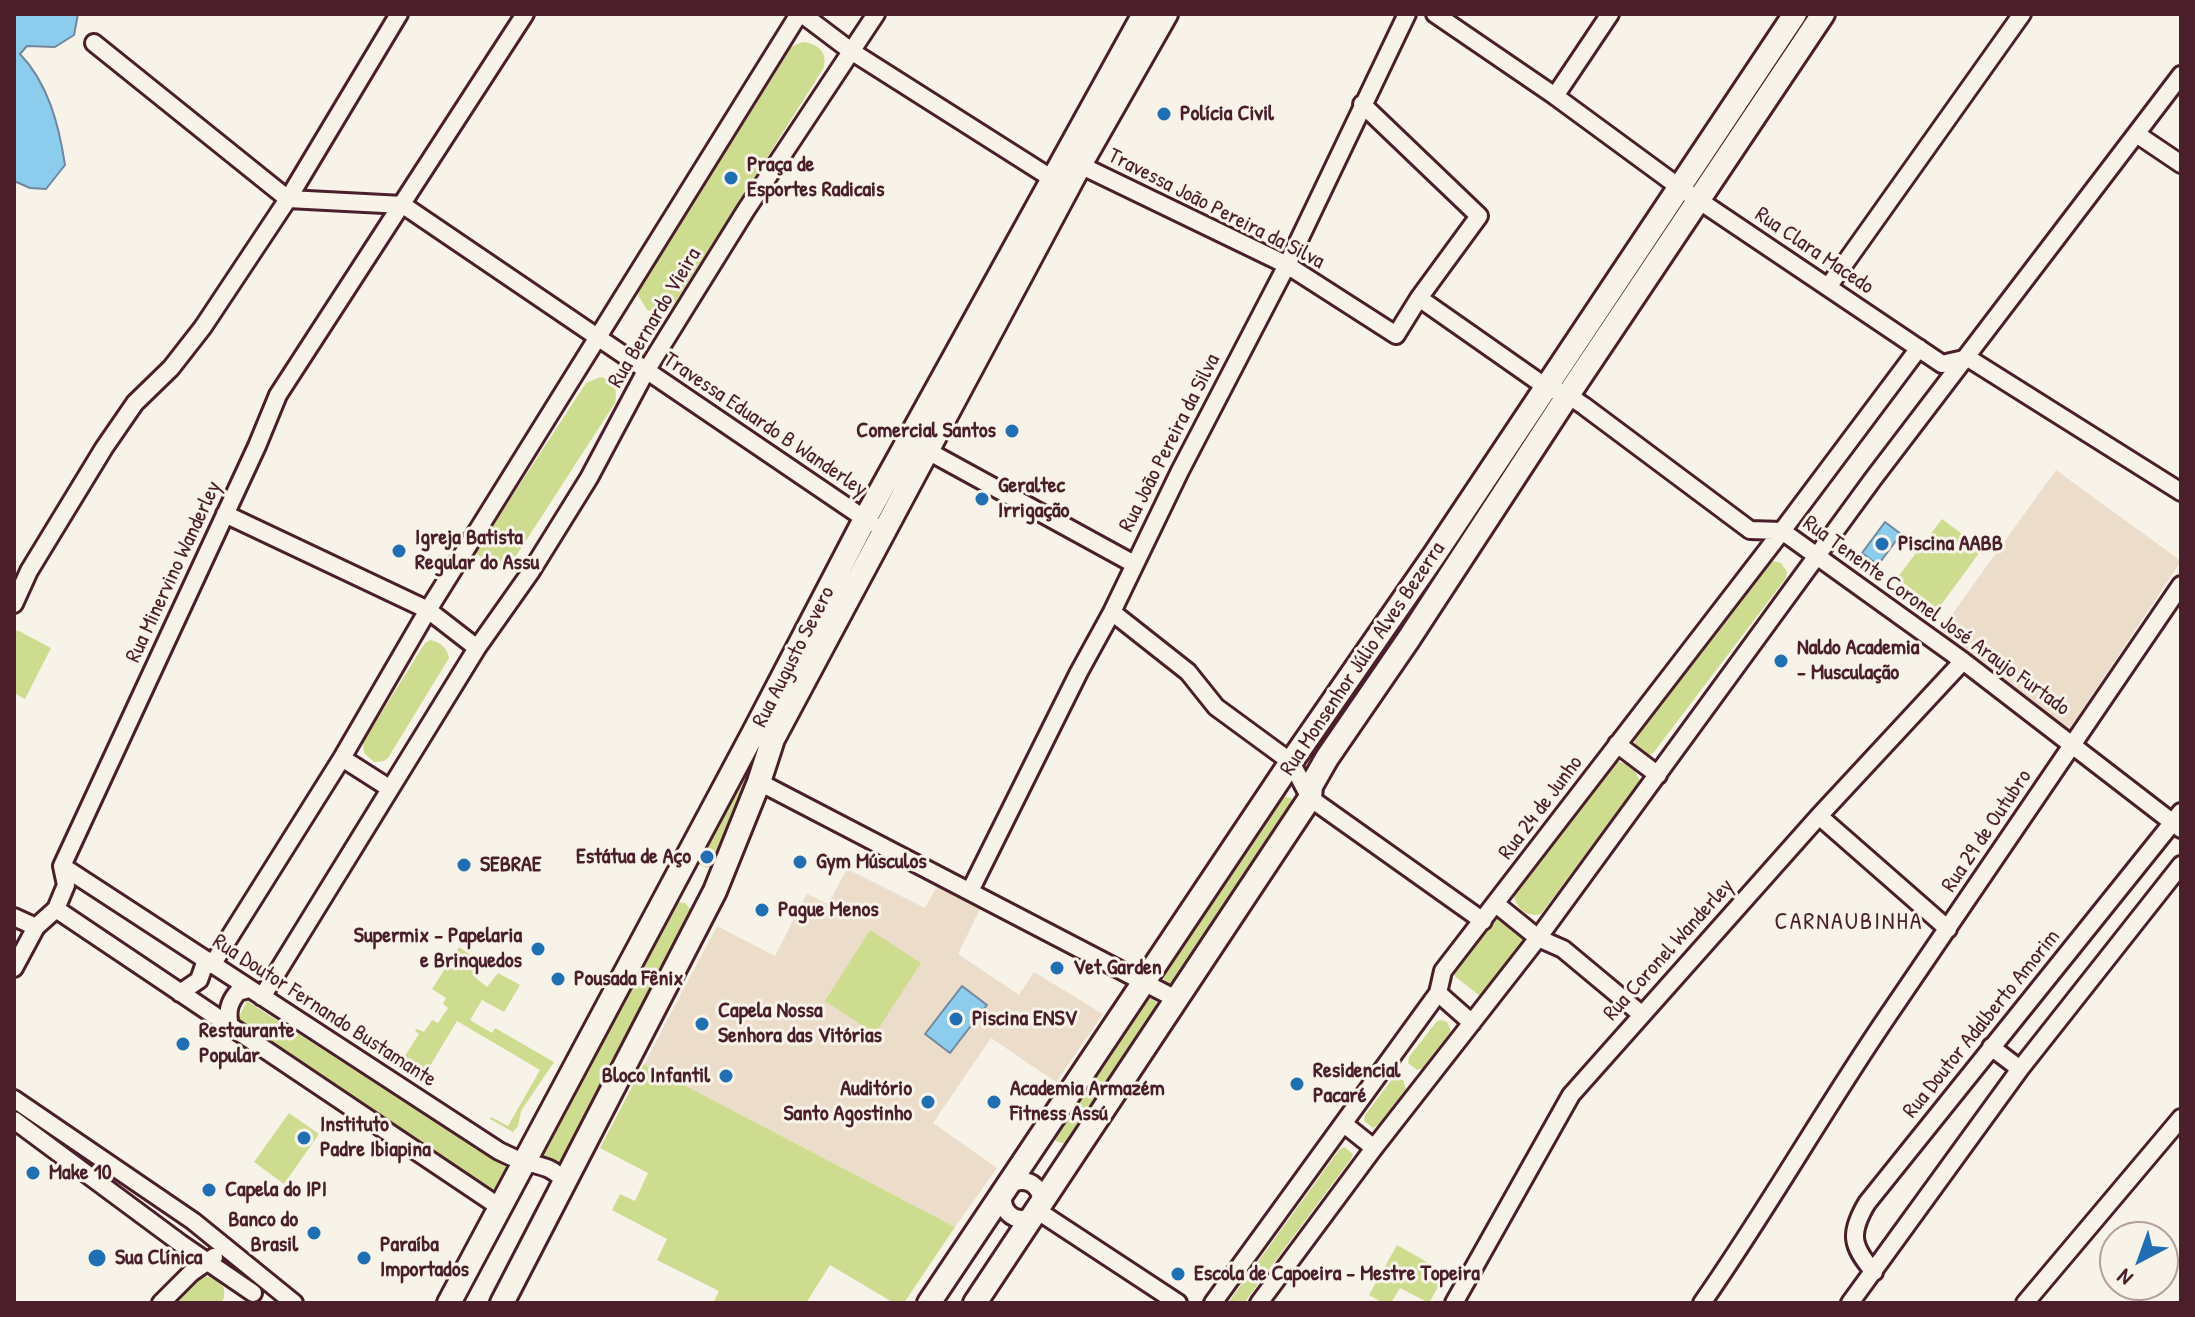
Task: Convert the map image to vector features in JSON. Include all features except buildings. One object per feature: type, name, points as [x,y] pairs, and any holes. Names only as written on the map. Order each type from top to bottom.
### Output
[{"type":"street","points":[[14,604],[29,571],[104,448],[135,403],[171,368],[203,327],[288,199],[399,14]]},
{"type":"street","name":"Rua Minervino Wanderley","points":[[56,909],[66,885],[62,866],[278,395],[525,14]]},
{"type":"street","points":[[801,14],[851,51],[1051,178]]},
{"type":"street","name":"Rua Bernardo Vieira","points":[[180,993],[199,980],[205,963],[342,758],[428,610],[801,14]]},
{"type":"street","name":"Rua Bernardo Vieira","points":[[230,1027],[230,1003],[238,992],[255,993],[477,648],[530,573],[589,478],[646,371],[746,210],[876,14]]},
{"type":"street","name":"Rua Augusto Severo","points":[[449,1303],[679,871],[874,525],[926,450],[1080,165],[1101,108],[1144,14]]},
{"type":"street","name":"Rua Augusto Severo","points":[[502,1303],[715,891],[773,739],[874,525],[1051,178],[1166,14]]},
{"type":"street","name":"Rua João Pereira da Silva","points":[[970,891],[1287,265],[1407,14]]},
{"type":"street","name":"Rua Clara Macedo","points":[[1435,14],[1555,96],[1699,201],[1942,364],[1968,358],[2181,492]]},
{"type":"street","points":[[1555,96],[1610,14]]},
{"type":"street","name":"Rua Monsenhor Júlio Alves Bezerra","points":[[929,1303],[1795,14]]},
{"type":"street","name":"Rua Monsenhor Júlio Alves Bezerra","points":[[975,1303],[1310,798],[1311,786],[1327,758],[1426,614],[1568,395],[1823,14]]},
{"type":"street","points":[[1828,287],[2022,14]]},
{"type":"street","points":[[94,43],[288,199],[403,205]]},
{"type":"street","points":[[1259,1303],[1374,1148],[1538,938],[1873,479],[2181,75]]},
{"type":"street","name":"Travessa João Pereira da Silva","points":[[1080,165],[1287,265],[1396,335],[1479,216],[1362,104]]},
{"type":"street","points":[[2138,135],[2181,164]]},
{"type":"street","name":"Travessa Eduardo B Wanderley","points":[[403,205],[874,525]]},
{"type":"street","name":"Rua Tenente Coronel José Araujo Furtado","points":[[1419,298],[1546,387],[1568,395],[1750,530],[1782,531],[2178,821]]},
{"type":"street","name":"Rua 24 de Junho","points":[[1213,1303],[1438,993],[1443,971],[1919,348]]},
{"type":"street","points":[[926,450],[1134,564]]},
{"type":"street","points":[[225,514],[428,610],[477,648]]},
{"type":"street","name":"Rua 29 de Outubro","points":[[1702,1303],[1747,1239],[1790,1165],[1887,1017],[2181,585]]},
{"type":"street","points":[[1112,612],[1188,672],[1216,707],[1291,762],[1310,798],[1483,921]]},
{"type":"street","name":"Rua Coronel Wanderley","points":[[1454,1303],[1571,1095],[1819,816],[1963,661]]},
{"type":"street","points":[[1617,744],[1658,775]]},
{"type":"street","points":[[342,758],[389,788]]},
{"type":"street","points":[[759,782],[1176,999]]},
{"type":"street","points":[[1819,816],[1948,929]]},
{"type":"street","name":"Rua Doutor Adalberto Amorim","points":[[1874,1272],[1858,1254],[1855,1223],[1867,1203],[2178,821]]},
{"type":"street","points":[[1850,1303],[2020,1069],[2181,865]]},
{"type":"street","name":"Rua Doutor Fernando Bustamante","points":[[62,866],[499,1151],[525,1162],[543,1164],[566,1183]]},
{"type":"street","points":[[679,871],[682,892],[690,898],[708,898],[715,891]]},
{"type":"street","points":[[665,898],[684,898],[703,915]]},
{"type":"street","points":[[1496,904],[1538,938],[1563,949],[1641,1014]]},
{"type":"street","points":[[14,968],[36,927],[56,909],[501,1208]]},
{"type":"street","points":[[14,917],[36,927]]},
{"type":"street","points":[[1438,993],[1472,1023]]},
{"type":"street","points":[[1991,1047],[2020,1069]]},
{"type":"street","points":[[17,1102],[193,1221],[294,1303]]},
{"type":"street","points":[[2025,1303],[2181,1118]]},
{"type":"street","points":[[14,1120],[227,1276]]},
{"type":"street","points":[[1344,1124],[1374,1148]]},
{"type":"street","points":[[1020,1180],[1031,1182],[1041,1195],[1038,1211],[1030,1218],[1013,1216],[1005,1207],[1006,1189],[1020,1180]]},
{"type":"street","points":[[1038,1211],[1178,1303]]},
{"type":"street","points":[[161,1303],[191,1273],[225,1248]]},
{"type":"street","points":[[240,1260],[232,1257],[225,1261],[223,1269],[246,1298],[266,1283]]},
{"type":"shaded area","points":[[2056,470],[2181,561],[2069,730],[1940,631]]},
{"type":"shaded area","points":[[847,869],[925,908],[937,886],[980,909],[958,954],[1019,995],[1034,972],[1103,1014],[1056,1082],[991,1038],[933,1123],[997,1168],[955,1227],[644,1064],[717,926],[775,956],[807,894],[828,904]]},
{"type":"green space","name":"Praça de Esportes Radicais","points":[[802,42],[813,44],[821,50],[823,69],[671,309],[664,313],[647,310],[638,295],[640,287],[791,47]]},
{"type":"green space","points":[[600,377],[614,386],[615,403],[505,573],[475,553],[586,383]]},
{"type":"green space","points":[[1547,405],[1550,413],[1321,746],[1317,740]]},
{"type":"green space","points":[[1942,519],[1982,549],[1938,609],[1897,578]]},
{"type":"green space","points":[[867,535],[869,538],[750,770],[710,866],[707,868],[696,863]]},
{"type":"green space","points":[[1773,561],[1781,563],[1787,572],[1786,578],[1654,752],[1650,755],[1640,752],[1635,745],[1635,737],[1767,564]]},
{"type":"green space","points":[[17,630],[51,648],[25,699],[14,693],[14,635]]},
{"type":"green space","points":[[430,640],[442,646],[449,658],[388,758],[374,762],[364,753],[363,742],[425,643]]},
{"type":"green space","points":[[1616,761],[1632,765],[1640,781],[1541,914],[1532,915],[1523,911],[1514,896]]},
{"type":"green space","points":[[1280,796],[1291,798],[1294,806],[1176,982],[1165,982],[1162,973]]},
{"type":"green space","points":[[676,902],[685,903],[693,912],[559,1170],[548,1160],[540,1158]]},
{"type":"green space","points":[[1497,918],[1524,939],[1480,996],[1452,974]]},
{"type":"green space","points":[[870,930],[921,963],[875,1034],[825,1001]]},
{"type":"green space","points":[[459,947],[485,964],[476,978],[487,987],[498,973],[520,985],[504,1012],[482,1000],[470,1020],[492,1033],[495,1028],[554,1062],[521,1111],[518,1126],[513,1132],[490,1119],[508,1126],[540,1070],[457,1021],[424,1076],[401,1062],[419,1034],[415,1031],[424,1032],[432,1020],[438,1023],[448,1008],[443,1004],[446,998],[432,989]]},
{"type":"green space","points":[[1151,998],[1160,1005],[1069,1143],[1056,1141],[1052,1135],[1145,999]]},
{"type":"green space","points":[[247,1001],[506,1167],[503,1181],[491,1190],[237,1021]]},
{"type":"green space","points":[[1437,1021],[1447,1022],[1451,1031],[1423,1068],[1417,1070],[1408,1063],[1409,1057]]},
{"type":"green space","points":[[644,1064],[955,1227],[904,1303],[894,1303],[830,1265],[806,1303],[713,1303],[719,1291],[657,1260],[667,1239],[612,1210],[620,1194],[635,1201],[648,1173],[600,1148]]},
{"type":"green space","points":[[1393,1078],[1403,1080],[1406,1089],[1373,1128],[1364,1121],[1365,1115]]},
{"type":"green space","points":[[289,1113],[319,1134],[284,1184],[254,1162]]},
{"type":"green space","points":[[1344,1147],[1353,1154],[1351,1159],[1244,1303],[1228,1303],[1339,1150]]},
{"type":"green space","points":[[1397,1245],[1446,1273],[1429,1303],[1400,1288],[1391,1303],[1383,1303],[1369,1295]]},
{"type":"green space","points":[[204,1276],[215,1278],[224,1288],[221,1303],[174,1303]]},
{"type":"water","points":[[14,14],[78,14],[74,35],[55,47],[27,46],[20,54],[45,91],[56,120],[65,165],[46,189],[30,188],[14,181]]},
{"type":"water","name":"Piscina AABB","points":[[1885,522],[1901,534],[1878,565],[1862,553]]},
{"type":"water","name":"Piscina ENSV","points":[[962,986],[987,1005],[950,1053],[925,1034]]},
{"type":"place","name":"Polícia Civil","points":[[1164,114]]},
{"type":"place","name":"Praça de Esportes Radicais","points":[[731,178]]},
{"type":"place","name":"Comercial Santos","points":[[1012,431]]},
{"type":"place","name":"Geraltec Irrigação","points":[[982,499]]},
{"type":"place","name":"Piscina AABB","points":[[1882,544]]},
{"type":"place","name":"Igreja Batista Regular do Assu","points":[[399,551]]},
{"type":"place","name":"Naldo Academia - Musculação","points":[[1781,661]]},
{"type":"place","name":"Estátua de Aço","points":[[707,857]]},
{"type":"place","name":"Gym Músculos","points":[[800,862]]},
{"type":"place","name":"SEBRAE","points":[[464,865]]},
{"type":"place","name":"Pague Menos","points":[[762,910]]},
{"type":"place","name":"Supermix - Papelaria e Brinquedos","points":[[538,949]]},
{"type":"place","name":"Vet Garden","points":[[1057,968]]},
{"type":"place","name":"Pousada Fênix","points":[[558,979]]},
{"type":"place","name":"Piscina ENSV","points":[[956,1019]]},
{"type":"place","name":"Capela Nossa Senhora das Vitórias","points":[[702,1024]]},
{"type":"place","name":"Restaurante Popular","points":[[183,1044]]},
{"type":"place","name":"Bloco Infantil","points":[[726,1076]]},
{"type":"place","name":"Residencial Pacaré","points":[[1297,1084]]},
{"type":"place","name":"Auditório Santo Agostinho","points":[[928,1102]]},
{"type":"place","name":"Academia Armazém Fitness Assú","points":[[994,1102]]},
{"type":"place","name":"Instituto Padre Ibiapina","points":[[304,1138]]},
{"type":"place","name":"Make 10","points":[[33,1173]]},
{"type":"place","name":"Capela do IPI","points":[[209,1190]]},
{"type":"place","name":"Banco do Brasil","points":[[314,1233]]},
{"type":"place","name":"Sua Clínica","points":[[97,1258]]},
{"type":"place","name":"Paraíba Importados","points":[[364,1258]]},
{"type":"place","name":"Escola de Capoeira - Mestre Topeira","points":[[1178,1274]]},
{"type":"district","name":"CARNAUBINHA","points":[[1849,923]]}]
